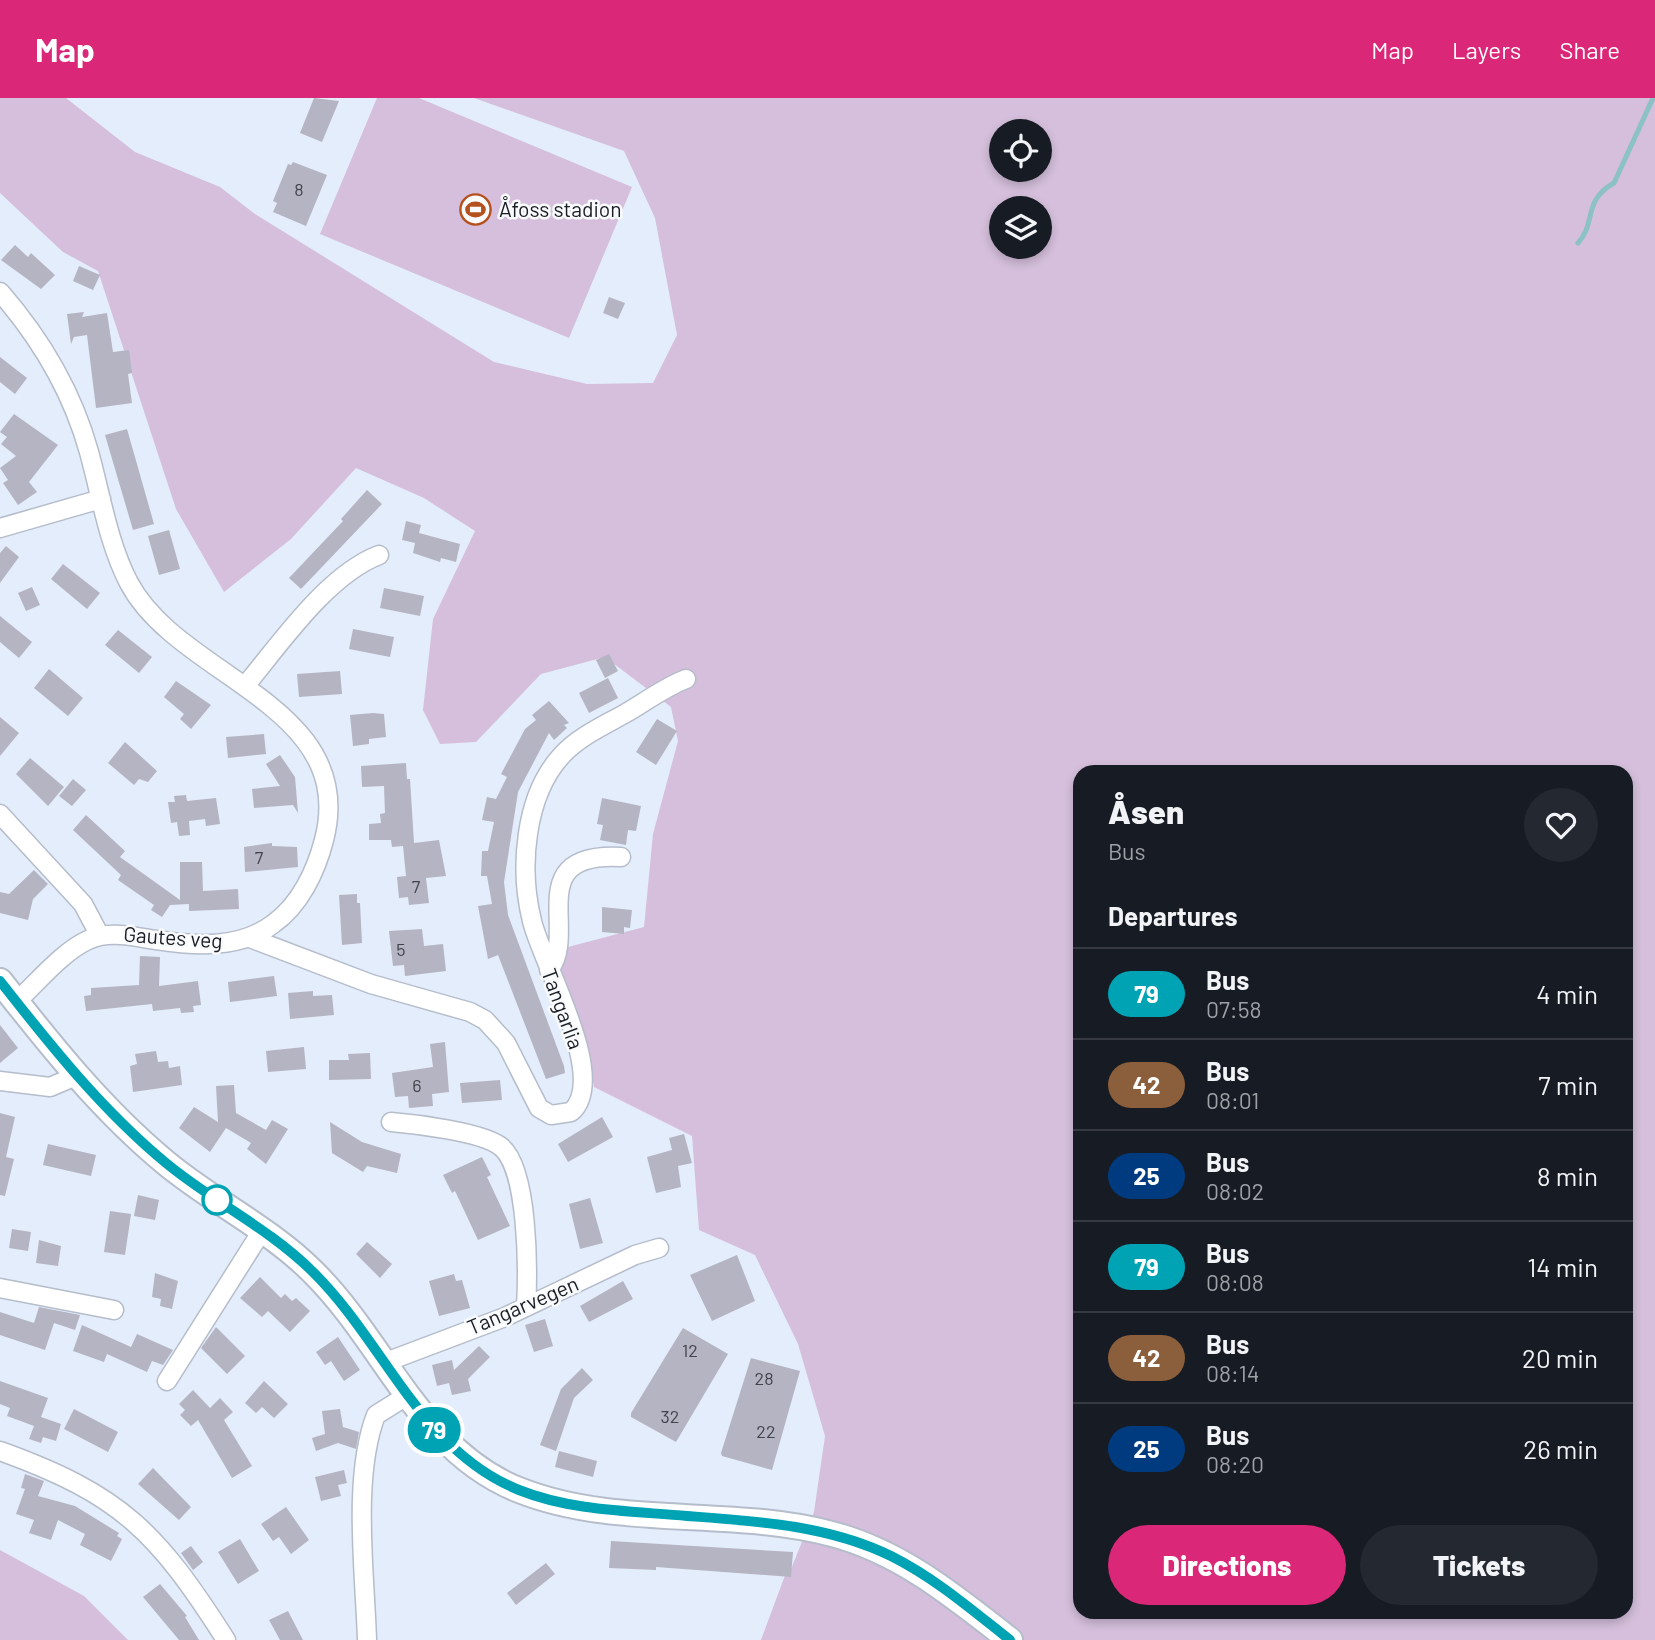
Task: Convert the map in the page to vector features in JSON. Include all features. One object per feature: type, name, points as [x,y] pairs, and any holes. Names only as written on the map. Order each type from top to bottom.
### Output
[{"type":"main road","points":[[0,981],[76,1076],[110,1112],[199,1189],[263,1229],[297,1257],[331,1291],[438,1436],[474,1468],[522,1491],[612,1510],[804,1528],[855,1541],[914,1569],[1010,1640]]},
{"type":"street","name":"Gautes veg","points":[[0,292],[37,338],[78,416],[120,563],[137,598],[172,636],[276,710],[309,746],[322,771],[329,800],[327,831],[313,874],[293,904],[274,924],[250,938],[200,944],[125,935],[100,936],[78,946],[16,1002]]},
{"type":"street","points":[[0,528],[101,499]]},
{"type":"street","points":[[245,686],[331,587],[361,562],[379,555]]},
{"type":"street","name":"Tangarlia","points":[[250,938],[359,980],[470,1012],[485,1020],[506,1043],[539,1108],[551,1115],[562,1115],[577,1107],[580,1099],[580,1061],[574,1031],[537,941],[526,892],[528,839],[542,786],[564,753],[580,739],[686,679]]},
{"type":"street","points":[[0,814],[83,904],[100,936]]},
{"type":"street","points":[[549,970],[559,953],[556,908],[563,882],[580,861],[592,857],[621,856]]},
{"type":"street","points":[[0,1081],[50,1087],[76,1076]]},
{"type":"street","points":[[391,1122],[494,1142],[505,1151],[521,1190],[524,1208],[526,1307]]},
{"type":"street","points":[[167,1381],[263,1229]]},
{"type":"street","name":"Tangarvegen","points":[[386,1362],[526,1307],[635,1255],[659,1248]]},
{"type":"street","points":[[0,1288],[114,1310]]},
{"type":"street","points":[[367,1640],[361,1515],[367,1453],[376,1415],[408,1395]]},
{"type":"street","points":[[0,1451],[69,1478],[128,1515],[162,1548],[226,1640]]},
{"type":"shaded area","points":[[0,98],[66,98],[135,152],[220,187],[255,214],[494,362],[587,384],[653,383],[677,335],[655,218],[624,151],[474,98],[1655,98],[1655,1640],[761,1640],[787,1570],[789,1574],[814,1512],[825,1436],[798,1344],[755,1255],[699,1230],[692,1136],[594,1087],[587,1046],[559,976],[568,947],[644,927],[653,834],[678,741],[671,707],[605,657],[541,674],[476,742],[440,744],[423,710],[433,619],[475,531],[424,498],[356,468],[291,539],[224,592],[176,509],[98,271],[63,252],[0,193]]},
{"type":"shaded area","name":"Åfoss stadion","points":[[377,98],[419,98],[632,187],[569,338],[320,234]]},
{"type":"shaded area","points":[[0,1550],[84,1596],[128,1640],[0,1640]]},
{"type":"building","points":[[314,98],[339,101],[322,142],[300,133]]},
{"type":"building","points":[[293,162],[327,175],[306,226],[273,212],[277,203],[273,201],[288,164]]},
{"type":"building","points":[[15,245],[28,257],[31,253],[55,275],[41,289],[1,260]]},
{"type":"building","points":[[79,266],[100,275],[93,290],[73,281]]},
{"type":"building","points":[[609,297],[625,303],[618,319],[603,313]]},
{"type":"building","points":[[84,312],[82,317],[107,313],[113,352],[129,350],[132,373],[128,374],[132,403],[96,408],[87,335],[74,337],[71,344],[67,314]]},
{"type":"building","points":[[0,357],[27,378],[15,394],[0,382]]},
{"type":"building","points":[[14,414],[58,445],[29,482],[37,492],[18,505],[3,483],[8,480],[0,468],[16,456],[1,444],[7,437],[0,432]]},
{"type":"building","points":[[127,429],[154,524],[133,530],[105,435]]},
{"type":"building","points":[[367,490],[382,504],[301,589],[289,578],[343,521],[341,519]]},
{"type":"building","points":[[406,521],[421,525],[419,533],[460,544],[456,562],[441,558],[440,562],[413,553],[415,543],[402,540]]},
{"type":"building","points":[[169,530],[180,569],[159,575],[148,536]]},
{"type":"building","points":[[6,546],[19,557],[0,583],[0,553]]},
{"type":"building","points":[[63,564],[100,593],[87,609],[51,579]]},
{"type":"building","points":[[32,587],[40,605],[26,611],[18,593]]},
{"type":"building","points":[[384,588],[424,596],[420,616],[380,608]]},
{"type":"building","points":[[0,616],[32,642],[19,658],[0,642]]},
{"type":"building","points":[[353,629],[394,637],[390,657],[349,649]]},
{"type":"building","points":[[118,630],[152,657],[139,673],[105,645]]},
{"type":"building","points":[[609,654],[618,671],[605,678],[596,660]]},
{"type":"building","points":[[49,669],[83,698],[68,716],[34,688]]},
{"type":"building","points":[[340,671],[342,694],[299,697],[297,674]]},
{"type":"building","points":[[608,678],[618,698],[589,713],[579,693]]},
{"type":"building","points":[[176,681],[211,705],[191,729],[180,719],[184,714],[164,697]]},
{"type":"building","points":[[549,701],[569,723],[564,725],[567,728],[554,740],[549,733],[518,792],[504,882],[508,915],[564,1066],[565,1073],[546,1079],[498,955],[488,959],[478,906],[492,904],[487,876],[481,876],[482,851],[488,851],[494,822],[482,820],[487,797],[496,799],[507,777],[501,774],[525,729],[536,720],[532,715]]},
{"type":"building","points":[[384,714],[386,737],[369,739],[369,744],[353,746],[350,715]]},
{"type":"building","points":[[0,717],[19,733],[0,756]]},
{"type":"building","points":[[657,719],[677,731],[656,765],[636,752]]},
{"type":"building","points":[[264,734],[266,754],[228,758],[226,737]]},
{"type":"building","points":[[125,742],[157,771],[148,782],[139,779],[134,785],[108,763]]},
{"type":"building","points":[[280,755],[295,777],[298,813],[293,805],[254,808],[252,789],[280,786],[266,764]]},
{"type":"building","points":[[30,758],[64,787],[48,806],[16,774]]},
{"type":"building","points":[[406,763],[407,779],[410,779],[414,843],[439,840],[446,876],[426,878],[429,903],[409,905],[408,897],[399,898],[397,877],[406,876],[403,846],[392,847],[391,840],[369,840],[369,824],[381,823],[380,814],[385,813],[384,786],[362,787],[361,766]]},
{"type":"building","points":[[73,779],[86,790],[72,806],[59,796]]},
{"type":"building","points":[[186,795],[187,801],[216,798],[220,824],[206,826],[205,819],[189,821],[190,835],[179,836],[177,822],[171,823],[168,802],[175,802],[174,796]]},
{"type":"building","points":[[602,798],[641,806],[636,831],[628,830],[626,845],[600,840],[603,825],[597,824]]},
{"type":"building","points":[[86,815],[125,851],[120,857],[180,900],[180,862],[202,862],[203,891],[238,889],[239,909],[189,911],[189,904],[170,905],[162,917],[151,910],[154,905],[118,880],[121,875],[73,830]]},
{"type":"building","points":[[272,843],[272,846],[297,847],[298,867],[245,872],[244,847]]},
{"type":"building","points":[[34,870],[48,884],[33,899],[28,920],[0,913],[0,892],[9,894]]},
{"type":"building","points":[[357,894],[362,943],[342,945],[339,895]]},
{"type":"building","points":[[602,907],[632,910],[630,928],[624,927],[624,934],[602,932]]},
{"type":"building","points":[[422,929],[424,946],[443,944],[446,971],[405,976],[404,965],[393,966],[389,931]]},
{"type":"building","points":[[140,956],[160,957],[159,986],[198,981],[201,1005],[193,1006],[194,1012],[181,1013],[180,1008],[153,1011],[152,1004],[86,1011],[84,996],[91,995],[91,988],[139,985]]},
{"type":"building","points":[[274,976],[277,996],[230,1002],[228,982]]},
{"type":"building","points":[[313,991],[313,996],[332,995],[334,1015],[290,1019],[288,993]]},
{"type":"building","points":[[0,1025],[18,1048],[0,1063]]},
{"type":"building","points":[[445,1042],[449,1092],[432,1094],[433,1106],[409,1108],[408,1096],[395,1097],[392,1073],[433,1067],[430,1044]]},
{"type":"building","points":[[304,1047],[306,1069],[268,1072],[266,1051]]},
{"type":"building","points":[[156,1051],[158,1062],[168,1061],[169,1068],[180,1066],[182,1085],[133,1092],[130,1066],[137,1064],[135,1054]]},
{"type":"building","points":[[370,1053],[371,1079],[329,1080],[329,1060],[349,1060],[348,1054]]},
{"type":"building","points":[[500,1080],[502,1100],[462,1103],[460,1083]]},
{"type":"building","points":[[234,1085],[236,1113],[266,1130],[272,1120],[288,1129],[266,1164],[247,1149],[251,1143],[226,1128],[210,1152],[179,1128],[194,1107],[218,1122],[216,1086]]},
{"type":"building","points":[[0,1113],[15,1117],[6,1157],[14,1159],[5,1196],[0,1195]]},
{"type":"building","points":[[602,1117],[613,1137],[568,1162],[558,1144]]},
{"type":"building","points":[[330,1122],[362,1142],[401,1154],[397,1173],[367,1166],[363,1172],[332,1153]]},
{"type":"building","points":[[684,1134],[692,1163],[678,1166],[681,1187],[656,1193],[647,1157],[672,1150],[669,1138]]},
{"type":"building","points":[[48,1144],[96,1155],[91,1176],[43,1165]]},
{"type":"building","points":[[482,1157],[491,1175],[487,1177],[510,1226],[478,1240],[455,1191],[452,1193],[443,1175]]},
{"type":"building","points":[[138,1195],[159,1200],[155,1220],[134,1216]]},
{"type":"building","points":[[590,1198],[603,1243],[580,1249],[569,1204]]},
{"type":"building","points":[[110,1211],[131,1214],[125,1255],[104,1252]]},
{"type":"building","points":[[12,1229],[31,1232],[28,1251],[9,1248]]},
{"type":"building","points":[[39,1240],[61,1246],[58,1266],[36,1263]]},
{"type":"building","points":[[367,1242],[392,1264],[380,1278],[356,1254]]},
{"type":"building","points":[[737,1255],[755,1301],[712,1321],[690,1275]]},
{"type":"building","points":[[155,1273],[178,1281],[172,1309],[160,1306],[161,1299],[152,1297]]},
{"type":"building","points":[[454,1274],[456,1281],[462,1280],[470,1308],[439,1316],[429,1281]]},
{"type":"building","points":[[260,1277],[281,1298],[285,1294],[292,1301],[296,1298],[310,1311],[290,1332],[268,1311],[262,1317],[240,1298]]},
{"type":"building","points":[[623,1281],[633,1299],[589,1322],[580,1306]]},
{"type":"building","points":[[39,1307],[80,1315],[75,1330],[54,1323],[45,1350],[0,1335],[0,1312],[34,1323]]},
{"type":"building","points":[[545,1319],[553,1346],[534,1352],[525,1325]]},
{"type":"building","points":[[82,1325],[131,1347],[137,1334],[173,1350],[163,1365],[152,1361],[147,1372],[107,1354],[104,1362],[73,1351]]},
{"type":"building","points":[[216,1327],[245,1356],[227,1374],[201,1348]]},
{"type":"building","points":[[683,1328],[728,1354],[676,1442],[631,1417],[631,1413]]},
{"type":"building","points":[[338,1337],[360,1370],[344,1381],[331,1361],[325,1365],[316,1352]]},
{"type":"building","points":[[479,1346],[490,1357],[468,1379],[471,1391],[452,1395],[449,1383],[437,1386],[432,1365],[452,1360],[454,1370]]},
{"type":"building","points":[[751,1358],[800,1371],[772,1470],[722,1456],[721,1453]]},
{"type":"building","points":[[582,1368],[593,1380],[574,1398],[556,1451],[540,1445],[561,1389]]},
{"type":"building","points":[[0,1381],[48,1398],[41,1417],[61,1424],[56,1441],[43,1437],[41,1443],[29,1439],[34,1426],[7,1416],[10,1408],[0,1404]]},
{"type":"building","points":[[264,1381],[288,1404],[274,1418],[262,1407],[256,1413],[245,1403]]},
{"type":"building","points":[[193,1390],[210,1408],[220,1398],[233,1412],[224,1420],[252,1466],[232,1478],[198,1420],[191,1426],[180,1415],[185,1410],[179,1404]]},
{"type":"building","points":[[74,1409],[118,1432],[108,1452],[64,1429]]},
{"type":"building","points":[[340,1409],[343,1427],[359,1432],[356,1449],[338,1443],[316,1451],[312,1438],[325,1434],[322,1411]]},
{"type":"building","points":[[559,1451],[597,1461],[593,1477],[555,1467]]},
{"type":"building","points":[[153,1468],[191,1507],[179,1520],[138,1484]]},
{"type":"building","points":[[344,1470],[347,1483],[338,1485],[341,1496],[321,1501],[315,1477]]},
{"type":"building","points":[[25,1474],[44,1481],[38,1496],[75,1506],[119,1533],[117,1536],[122,1539],[111,1561],[80,1545],[85,1534],[58,1520],[51,1540],[29,1533],[34,1520],[16,1514],[25,1489],[21,1488]]},
{"type":"building","points":[[286,1507],[309,1540],[291,1554],[279,1537],[273,1541],[261,1524]]},
{"type":"building","points":[[240,1539],[259,1571],[238,1584],[218,1552]]},
{"type":"building","points":[[611,1541],[793,1552],[791,1577],[656,1567],[656,1570],[609,1568]]},
{"type":"building","points":[[191,1546],[203,1562],[193,1570],[181,1553]]},
{"type":"building","points":[[546,1563],[555,1574],[516,1605],[507,1593]]},
{"type":"building","points":[[160,1584],[187,1616],[185,1617],[199,1640],[179,1640],[143,1597]]},
{"type":"building","points":[[288,1611],[303,1640],[280,1640],[269,1620]]},
{"type":"waterway","points":[[1578,243],[1584,235],[1598,197],[1614,183],[1653,98]]},
{"type":"bus line","name":"79","points":[[0,981],[76,1076],[137,1138],[199,1189],[263,1229],[313,1271],[347,1308],[438,1436],[474,1468],[522,1491],[562,1502],[612,1510],[804,1528],[855,1541],[893,1557],[938,1584],[1010,1640]]},
{"type":"place","name":"Åfoss stadion","points":[[476,210]]}]
